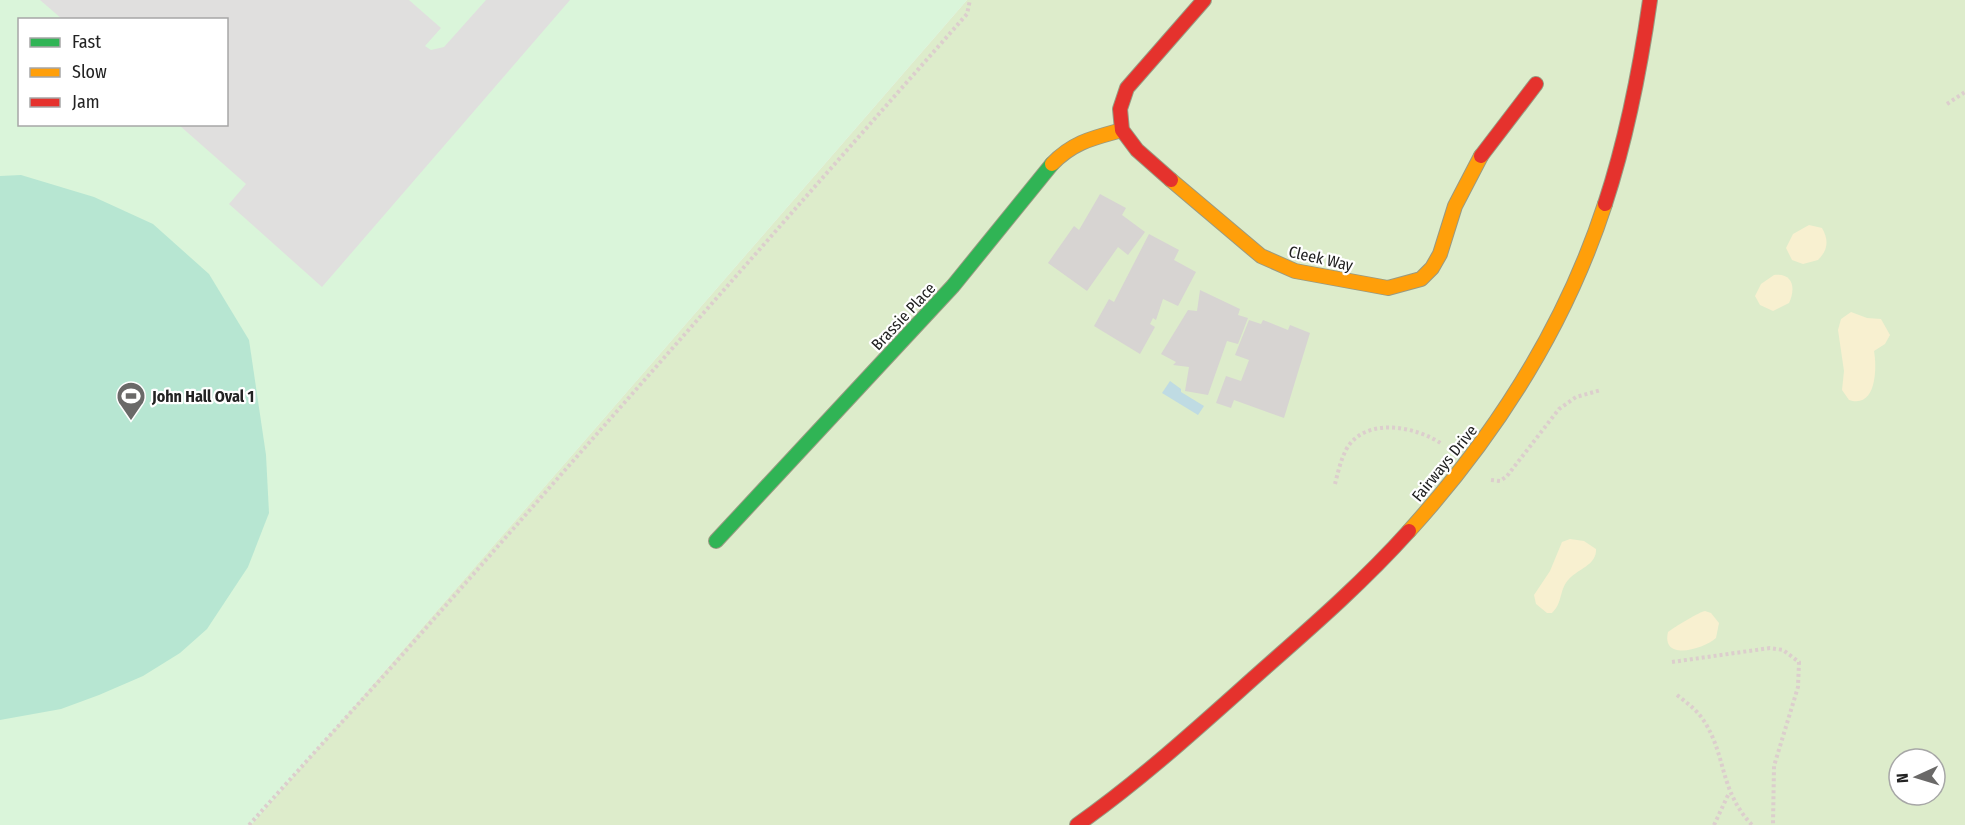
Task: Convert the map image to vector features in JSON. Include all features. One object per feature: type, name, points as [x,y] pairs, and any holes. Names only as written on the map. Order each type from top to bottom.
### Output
[{"type":"street","points":[[1122,130],[1120,109],[1127,88],[1204,0]]},
{"type":"street","name":"Fairways Drive","points":[[1077,825],[1141,778],[1358,584],[1422,516],[1492,429],[1516,393],[1560,316],[1596,237],[1614,184],[1636,97],[1650,0]]},
{"type":"street","name":"Cleek Way","points":[[1122,130],[1137,150],[1261,256],[1295,271],[1388,288],[1421,279],[1432,268],[1440,254],[1455,206],[1471,172],[1502,124],[1536,84]]},
{"type":"street","name":"Brassie Place","points":[[716,541],[953,286],[1041,176],[1066,150],[1089,138],[1122,130]]},
{"type":"path","points":[[249,825],[388,672],[968,14],[970,0]]},
{"type":"path","points":[[1947,104],[1965,92]]},
{"type":"path","points":[[1672,663],[1770,648],[1783,650],[1799,662],[1798,687],[1774,766],[1773,825]]},
{"type":"path","points":[[1677,695],[1704,720],[1713,739],[1729,793],[1752,825]]},
{"type":"path","points":[[1714,825],[1729,793]]},
{"type":"green space","points":[[0,0],[967,0],[251,825],[0,825]]},
{"type":"green space","points":[[967,0],[1965,0],[1965,825],[251,825]]},
{"type":"green space","name":"John Hall Oval 1","points":[[21,175],[94,197],[153,224],[209,274],[249,340],[266,455],[269,513],[248,567],[207,629],[180,653],[143,676],[99,695],[61,709],[0,720],[0,176]]},
{"type":"sand","points":[[1809,225],[1822,228],[1826,237],[1826,245],[1818,260],[1803,264],[1792,260],[1786,248],[1793,234]]},
{"type":"sand","points":[[1774,275],[1785,276],[1789,279],[1792,292],[1789,303],[1773,311],[1760,305],[1755,296],[1761,284]]},
{"type":"sand","points":[[1851,312],[1867,318],[1881,319],[1890,335],[1885,344],[1874,351],[1873,385],[1870,393],[1858,401],[1849,400],[1842,390],[1844,371],[1838,330],[1841,319]]},
{"type":"sand","points":[[1570,539],[1584,541],[1596,549],[1595,554],[1590,563],[1569,579],[1555,609],[1552,613],[1547,613],[1536,604],[1534,595],[1550,571],[1562,542]]},
{"type":"sand","points":[[1705,611],[1711,613],[1719,623],[1716,638],[1694,649],[1677,650],[1671,647],[1668,632]]},
{"type":"shaded area","points":[[40,0],[409,0],[441,28],[425,46],[431,50],[444,47],[486,0],[570,0],[322,287],[229,204],[246,184],[180,126],[228,126],[228,18],[61,18]]},
{"type":"water","points":[[1170,381],[1181,389],[1181,392],[1204,406],[1198,415],[1162,393]]},
{"type":"building","points":[[1100,194],[1126,208],[1122,215],[1145,232],[1128,255],[1118,247],[1087,291],[1048,263],[1074,226],[1079,230]]},
{"type":"building","points":[[1149,234],[1179,250],[1174,260],[1196,272],[1178,306],[1163,299],[1156,320],[1153,318],[1150,324],[1155,327],[1140,354],[1094,326],[1109,299],[1114,302]]},
{"type":"building","points":[[1200,290],[1240,309],[1238,315],[1248,318],[1238,344],[1227,341],[1208,395],[1185,391],[1189,367],[1173,365],[1176,362],[1161,354],[1188,310],[1197,311]]},
{"type":"building","points":[[1249,320],[1261,324],[1263,320],[1288,330],[1290,325],[1310,333],[1284,418],[1234,400],[1231,408],[1216,403],[1226,376],[1241,381],[1249,360],[1235,355]]},
{"type":"traffic: fast","points":[[716,541],[953,286],[1052,164]]},
{"type":"traffic: slow","points":[[1052,164],[1076,146],[1093,138],[1122,130]]},
{"type":"traffic: slow","points":[[1171,180],[1261,256],[1295,271],[1388,288],[1421,279],[1432,268],[1440,254],[1455,206],[1481,156]]},
{"type":"traffic: slow","points":[[1409,531],[1470,457],[1524,378],[1570,294],[1605,204]]},
{"type":"traffic: jam","points":[[1171,180],[1137,150],[1122,130],[1120,109],[1127,88],[1204,0]]},
{"type":"traffic: jam","points":[[1605,204],[1632,103],[1650,0]]},
{"type":"traffic: jam","points":[[1481,156],[1536,84]]},
{"type":"traffic: jam","points":[[1077,825],[1197,729],[1340,601],[1409,531]]},
{"type":"place","name":"John Hall Oval 1","points":[[131,422]]}]
